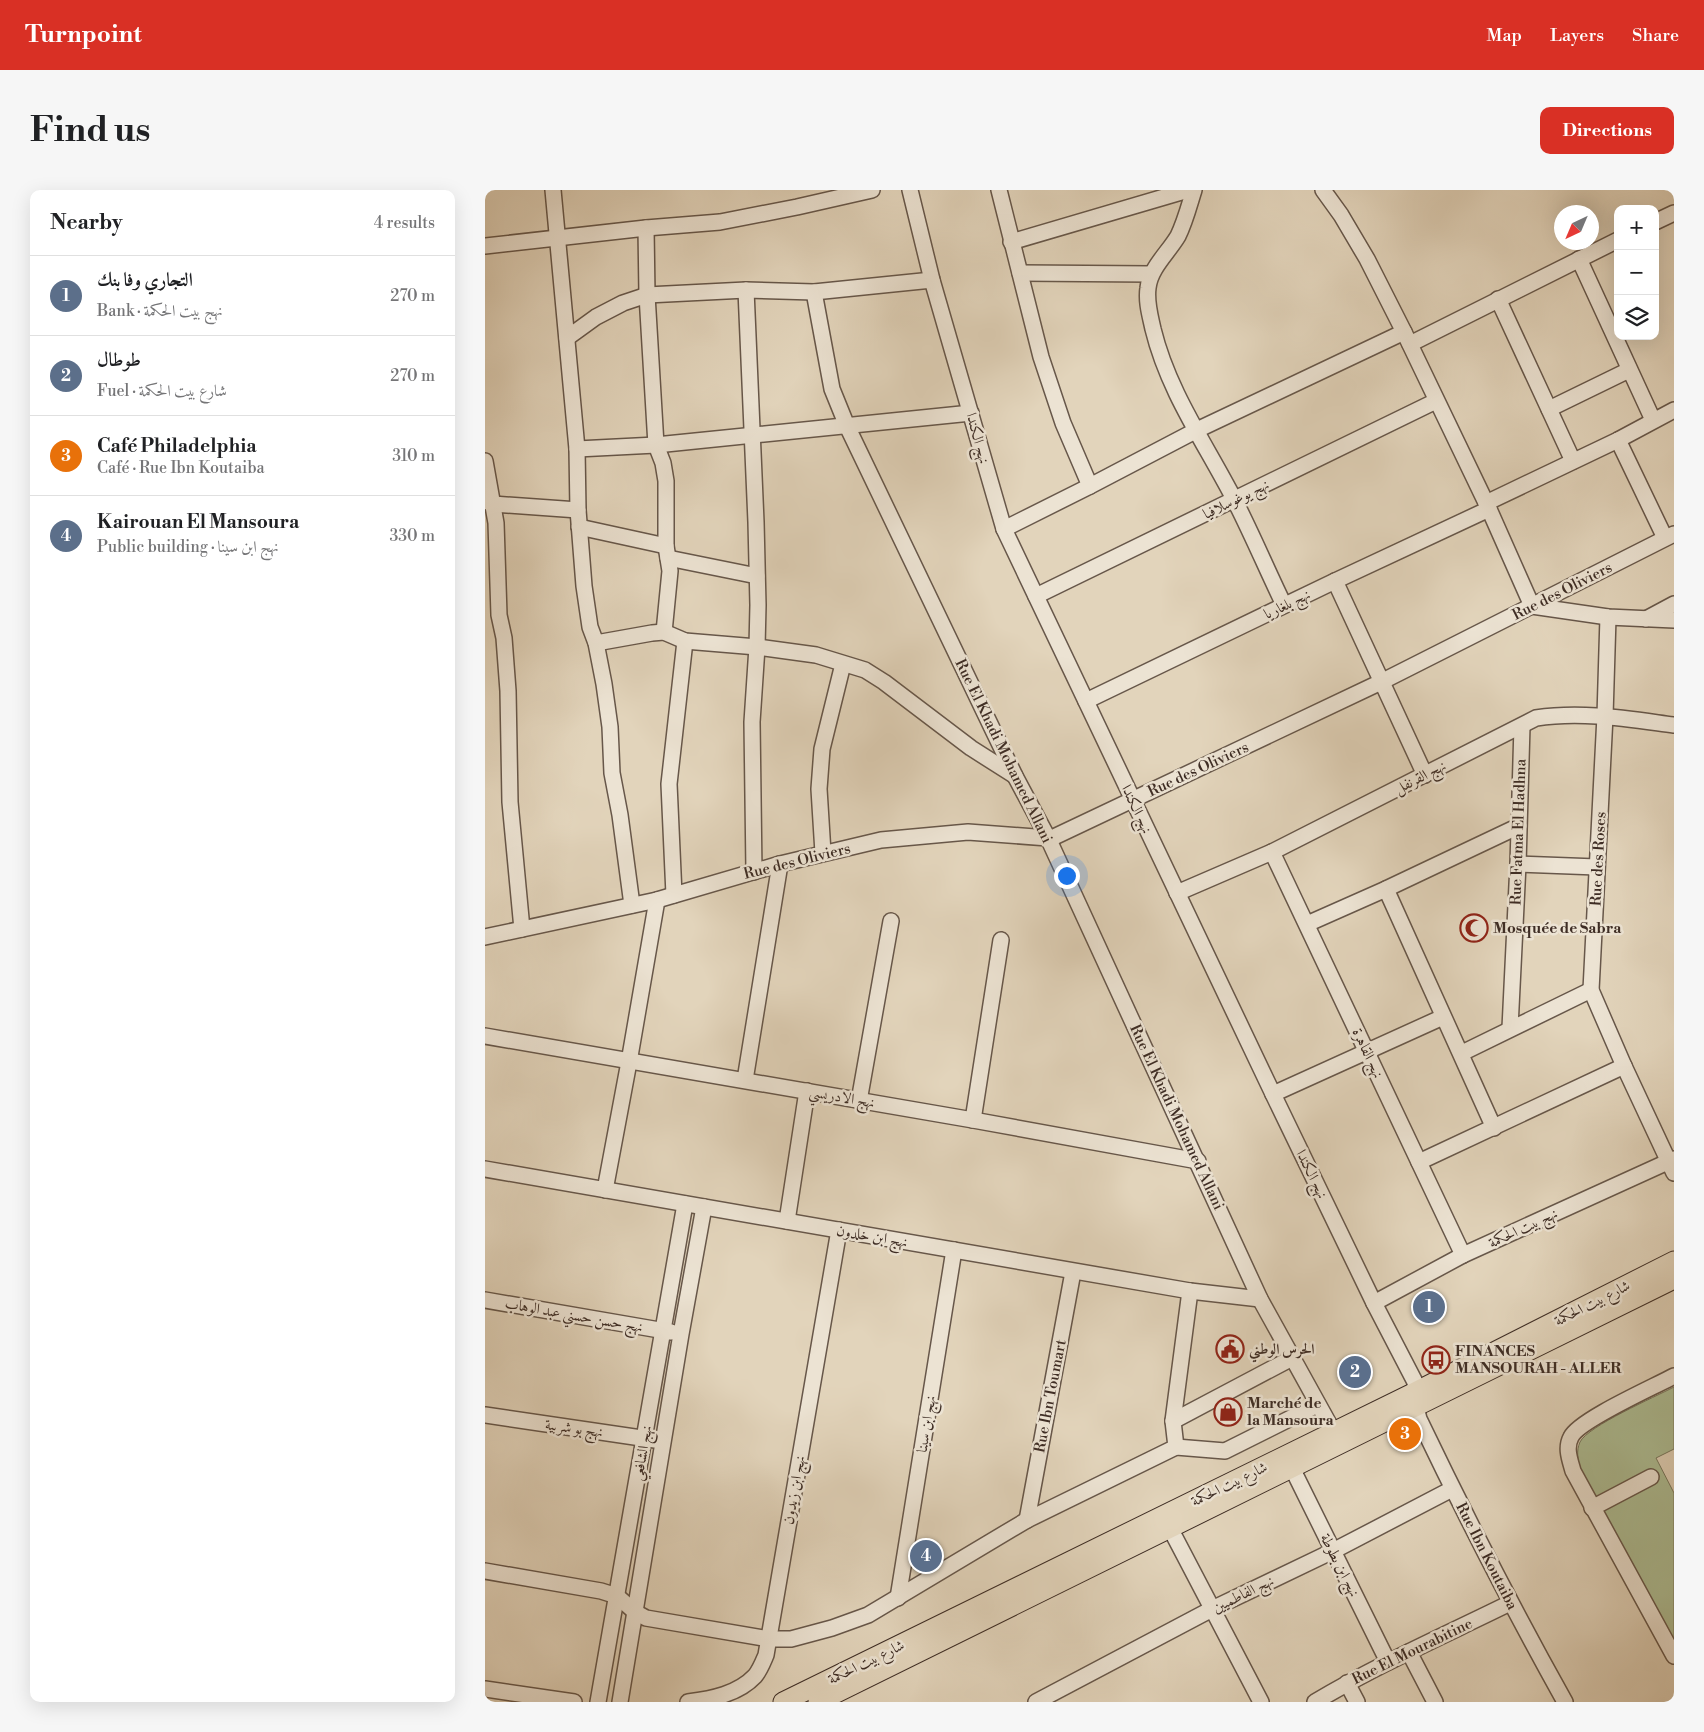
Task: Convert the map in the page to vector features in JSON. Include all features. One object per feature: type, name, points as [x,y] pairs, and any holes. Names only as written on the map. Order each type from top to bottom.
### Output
[{"type":"main road","name":"شارع بيت الحكمة","points":[[1415,1400],[1674,1262]]},
{"type":"main road","name":"شارع بيت الحكمة","points":[[827,1696],[1336,1438],[1674,1279]]},
{"type":"main road","name":"شارع بيت الحكمة","points":[[783,1702],[827,1696],[1292,1468],[1336,1438]]},
{"type":"street","points":[[553,190],[577,450],[578,510],[584,586],[590,627],[596,643],[610,727],[612,773],[620,815],[632,905]]},
{"type":"street","points":[[485,246],[646,228],[720,222],[811,197],[872,190]]},
{"type":"street","name":"نهج الكندا","points":[[910,190],[932,280],[1004,528],[1273,1094],[1374,1303],[1415,1382],[1415,1400]]},
{"type":"street","points":[[999,190],[1041,357],[1063,423],[1090,486]]},
{"type":"street","points":[[1011,242],[1188,190]]},
{"type":"street","points":[[1194,190],[1179,235],[1151,274],[1147,303],[1158,351],[1178,396],[1234,500],[1284,605]]},
{"type":"street","points":[[1323,190],[1341,215],[1363,252],[1407,338],[1488,506],[1532,606],[1608,617],[1674,620]]},
{"type":"street","points":[[1659,220],[1674,212]]},
{"type":"street","points":[[646,228],[647,295],[656,445],[663,462],[666,481],[667,552],[670,571],[665,632]]},
{"type":"street","points":[[1004,528],[1197,430],[1498,299],[1614,242]]},
{"type":"street","points":[[1579,259],[1653,420]]},
{"type":"street","points":[[1020,273],[1151,274]]},
{"type":"street","points":[[567,338],[596,316],[623,303],[647,295],[746,290],[814,292],[932,280]]},
{"type":"street","points":[[746,290],[757,576],[757,647],[752,722],[754,872]]},
{"type":"street","name":"Rue El Khadi Mohamed Allani","points":[[814,292],[832,389],[847,426],[1015,776],[1047,838],[1261,1299],[1336,1438]]},
{"type":"street","points":[[1498,299],[1573,461]]},
{"type":"street","points":[[1549,409],[1629,370]]},
{"type":"street","name":"نهج يوغوسلافيا","points":[[1036,596],[1436,400]]},
{"type":"street","name":"نهج بلغاريا","points":[[1086,701],[1488,506],[1674,410]]},
{"type":"street","points":[[577,450],[656,445],[971,413]]},
{"type":"street","points":[[1618,440],[1670,536]]},
{"type":"street","points":[[485,461],[489,502],[496,523],[499,615],[505,643],[508,691],[510,802],[522,929]]},
{"type":"street","points":[[489,502],[578,510]]},
{"type":"street","points":[[579,527],[757,576]]},
{"type":"street","name":"Rue des Oliviers","points":[[485,937],[657,900],[780,864],[881,840],[968,832],[1054,837],[1381,682],[1670,536]]},
{"type":"street","points":[[1335,581],[1425,775]]},
{"type":"street","points":[[1645,619],[1674,604]]},
{"type":"street","name":"Rue des Roses","points":[[1608,617],[1605,716],[1591,990],[1624,1066],[1672,1164]]},
{"type":"street","points":[[596,643],[665,632],[685,641],[757,647],[816,655],[865,670],[884,682],[971,748],[1015,776]]},
{"type":"street","points":[[674,894],[669,784],[685,641]]},
{"type":"street","points":[[823,853],[819,788],[822,749],[843,664]]},
{"type":"street","name":"نهج القرنفل","points":[[1177,893],[1272,852],[1536,718],[1558,714],[1605,716],[1674,725]]},
{"type":"street","name":"Rue Fatma El Hadhna","points":[[1510,1028],[1522,726]]},
{"type":"street","points":[[1307,924],[1519,826]]},
{"type":"street","name":"نهج القاهرة","points":[[1272,852],[1463,1255]]},
{"type":"street","points":[[745,1080],[780,864]]},
{"type":"street","points":[[1518,864],[1597,867]]},
{"type":"street","points":[[1386,889],[1443,1017],[1462,1053],[1494,1128]]},
{"type":"street","points":[[605,1190],[657,900]]},
{"type":"street","points":[[859,1100],[891,921]]},
{"type":"street","points":[[973,1120],[1001,940]]},
{"type":"street","points":[[1462,1053],[1591,990]]},
{"type":"street","points":[[1273,1094],[1443,1017]]},
{"type":"street","name":"نهج الادريسي","points":[[485,1036],[629,1062],[745,1080],[1198,1161]]},
{"type":"street","points":[[1419,1162],[1624,1066]]},
{"type":"street","points":[[787,1221],[807,1091]]},
{"type":"street","name":"نهج بيت الحكمة","points":[[1374,1303],[1463,1255],[1672,1164]]},
{"type":"street","name":"نهج ابن خلدون","points":[[485,1169],[1073,1272],[1190,1291],[1261,1299]]},
{"type":"street","name":"نهج الشافعي","points":[[598,1702],[685,1204]]},
{"type":"street","name":"نهج الشافعي","points":[[620,1702],[704,1207]]},
{"type":"street","name":"نهج ابن زيدون","points":[[688,1702],[721,1696],[733,1691],[747,1683],[761,1668],[769,1640],[839,1230]]},
{"type":"street","name":"نهج ابن سينا","points":[[898,1598],[954,1250]]},
{"type":"street","name":"Rue Ibn Toumart","points":[[1027,1520],[1073,1272]]},
{"type":"street","points":[[1175,1447],[1173,1421],[1190,1291]]},
{"type":"street","name":"نهج حسن حسني عبد الوهاب","points":[[485,1300],[681,1334]]},
{"type":"street","points":[[1173,1421],[1292,1358]]},
{"type":"street","points":[[1674,1376],[1585,1422],[1571,1437],[1568,1454],[1573,1471],[1592,1508],[1674,1656]]},
{"type":"street","name":"Rue Ibn Koutaiba","points":[[1415,1400],[1419,1419],[1452,1489],[1510,1604],[1565,1702]]},
{"type":"street","points":[[485,1572],[601,1591],[617,1596],[635,1612],[647,1618],[665,1622],[769,1640],[791,1639],[832,1628],[868,1615],[1027,1520],[1175,1447],[1225,1451],[1317,1405]]},
{"type":"street","name":"نهج بو شربية","points":[[485,1415],[663,1441]]},
{"type":"street","name":"نهج ابن بطوطة","points":[[1292,1468],[1388,1662]]},
{"type":"street","points":[[1592,1508],[1651,1477]]},
{"type":"street","name":"نهج الفاطميين","points":[[1036,1702],[1212,1609],[1333,1551],[1452,1489]]},
{"type":"street","points":[[1170,1528],[1261,1702]]},
{"type":"street","name":"Rue El Mourabitine","points":[[1315,1702],[1388,1662],[1510,1604]]},
{"type":"street","points":[[1409,1652],[1435,1702]]},
{"type":"street","points":[[1347,1683],[1357,1702]]},
{"type":"street","points":[[485,1689],[574,1702]]},
{"type":"green space","points":[[1674,1387],[1674,1449],[1656,1458],[1674,1493],[1674,1648],[1580,1469],[1578,1452],[1580,1442],[1595,1428]]},
{"type":"place","name":"Mosquée de Sabra","points":[[1474,928]]},
{"type":"place","name":"التجاري وفا بنك","points":[[1429,1307]]},
{"type":"place","name":"الحرس الوطني","points":[[1230,1349]]},
{"type":"place","name":"FINANCES MANSOURAH - ALLER","points":[[1436,1360]]},
{"type":"place","name":"طوطال","points":[[1355,1372]]},
{"type":"place","name":"Marché de la Mansoura","points":[[1228,1412]]},
{"type":"place","name":"Café Philadelphia","points":[[1405,1434]]},
{"type":"place","name":"Kairouan El Mansoura","points":[[926,1556]]}]
